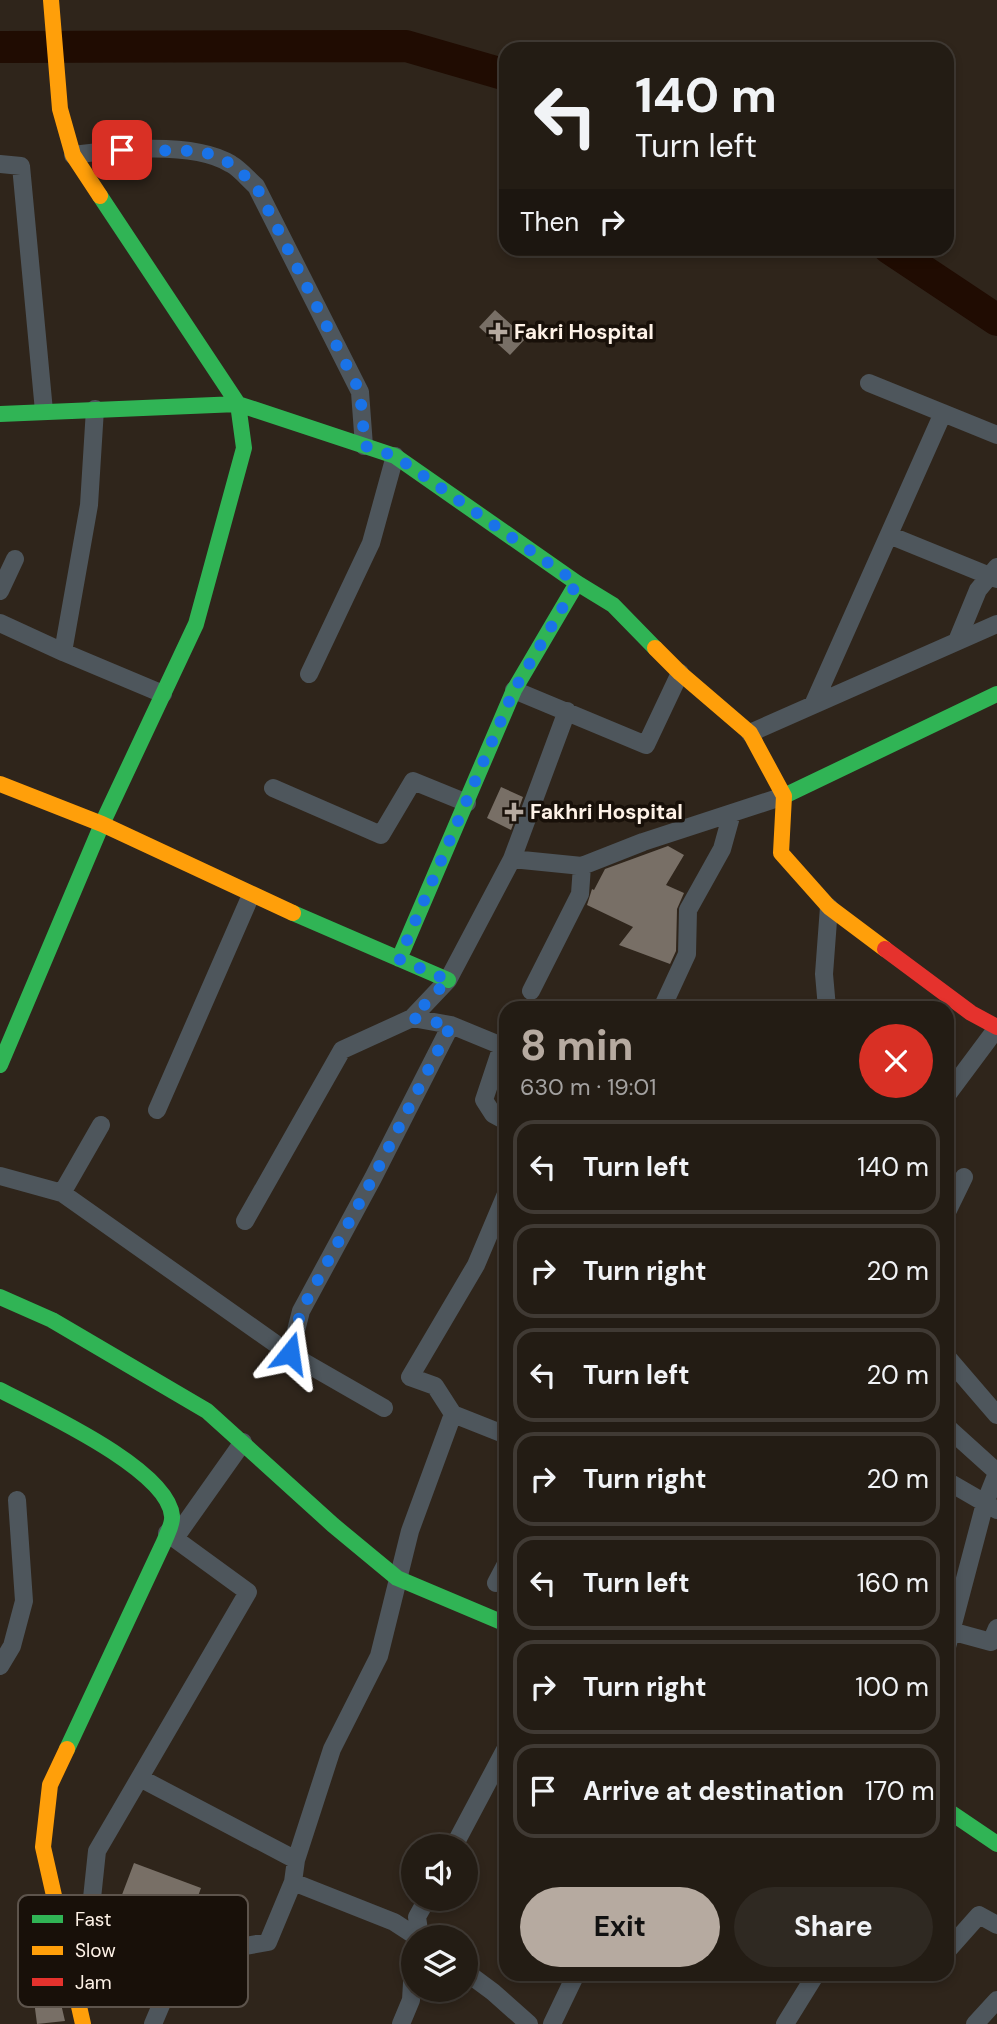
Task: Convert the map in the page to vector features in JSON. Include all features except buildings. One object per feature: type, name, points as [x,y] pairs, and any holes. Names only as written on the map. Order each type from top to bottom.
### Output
[{"type":"main road","points":[[0,1065],[102,824],[196,624],[244,448],[238,404],[73,155],[60,109],[51,0]]},
{"type":"main road","points":[[0,414],[238,404],[395,456],[577,583],[613,605],[680,673],[750,733],[784,796],[781,853],[829,907],[942,1001]]},
{"type":"main road","points":[[399,959],[514,690],[577,583]]},
{"type":"main road","points":[[784,796],[997,694]]},
{"type":"main road","points":[[0,783],[102,824],[251,895],[448,980]]},
{"type":"main road","points":[[954,1010],[997,1027]]},
{"type":"main road","points":[[0,1297],[52,1320],[207,1410],[333,1525],[397,1578],[499,1621]]},
{"type":"main road","points":[[0,1390],[129,1461],[151,1478],[166,1498],[172,1516],[171,1535],[50,1785],[43,1847],[54,1895]]},
{"type":"main road","points":[[954,1818],[997,1844]]},
{"type":"street","points":[[73,155],[139,149],[202,151],[232,164],[256,186],[360,392],[365,446]]},
{"type":"street","points":[[0,164],[21,166],[44,411]]},
{"type":"street","points":[[869,383],[997,435]]},
{"type":"street","points":[[63,652],[89,505],[95,410]]},
{"type":"street","points":[[813,705],[943,414]]},
{"type":"street","points":[[309,674],[372,542],[395,456]]},
{"type":"street","points":[[889,535],[994,574],[978,590],[957,642]]},
{"type":"street","points":[[0,590],[15,559]]},
{"type":"street","points":[[0,623],[163,694]]},
{"type":"street","points":[[750,733],[997,624]]},
{"type":"street","points":[[514,690],[646,745],[680,673]]},
{"type":"street","points":[[245,1221],[342,1050],[412,1018],[448,980],[512,859],[567,711]]},
{"type":"street","points":[[274,788],[381,835],[413,781],[467,803]]},
{"type":"street","points":[[512,859],[582,866],[643,842],[784,796]]},
{"type":"street","points":[[665,1001],[687,954],[688,909],[722,849],[732,813]]},
{"type":"street","points":[[531,990],[580,894],[582,866]]},
{"type":"street","points":[[157,1110],[251,895]]},
{"type":"street","points":[[826,1001],[824,974],[829,907]]},
{"type":"street","points":[[412,1018],[451,1025],[499,1045]]},
{"type":"street","points":[[290,1353],[301,1311],[451,1025]]},
{"type":"street","points":[[954,1085],[997,1027]]},
{"type":"street","points":[[499,1055],[484,1100],[493,1114],[499,1117]]},
{"type":"street","points":[[62,1193],[102,1125]]},
{"type":"street","points":[[0,1176],[62,1193],[290,1353],[384,1408]]},
{"type":"street","points":[[954,1198],[964,1177]]},
{"type":"street","points":[[499,1222],[410,1377],[435,1386],[453,1413],[499,1432]]},
{"type":"street","points":[[954,1365],[997,1415]]},
{"type":"street","points":[[248,1946],[268,1942],[293,1882],[296,1860],[332,1749],[379,1656],[410,1531],[453,1413]]},
{"type":"street","points":[[954,1433],[997,1472],[991,1506],[954,1618]]},
{"type":"street","points":[[92,1895],[97,1851],[248,1592],[171,1535],[243,1442]]},
{"type":"street","points":[[954,1485],[991,1506]]},
{"type":"street","points":[[0,1666],[12,1646],[24,1601],[17,1500]]},
{"type":"street","points":[[496,1583],[499,1577]]},
{"type":"street","points":[[954,1637],[991,1642],[997,1628]]},
{"type":"street","points":[[460,1834],[499,1761]]},
{"type":"street","points":[[140,1778],[296,1860]]},
{"type":"street","points":[[293,1882],[401,1926]]},
{"type":"street","points":[[954,1943],[979,1915],[997,1925]]},
{"type":"street","points":[[478,1981],[529,2024]]},
{"type":"street","points":[[552,2024],[573,1981]]},
{"type":"street","points":[[785,2024],[812,1981]]},
{"type":"street","points":[[975,2024],[997,2000]]},
{"type":"street","points":[[401,2024],[410,2002]]},
{"type":"street","points":[[153,2024],[160,2007]]},
{"type":"waterway","points":[[0,47],[406,46],[499,73]]},
{"type":"waterway","points":[[901,256],[997,320]]},
{"type":"traffic: fast","points":[[0,1065],[102,824],[196,624],[244,448],[238,404],[100,196]]},
{"type":"traffic: fast","points":[[0,414],[238,404],[395,456],[577,583],[613,605],[655,648]]},
{"type":"traffic: fast","points":[[399,959],[514,690],[577,583]]},
{"type":"traffic: fast","points":[[784,796],[997,694]]},
{"type":"traffic: fast","points":[[293,913],[448,980]]},
{"type":"traffic: fast","points":[[0,1297],[52,1320],[207,1411],[333,1525],[397,1578],[499,1621]]},
{"type":"traffic: fast","points":[[0,1390],[100,1443],[126,1461],[149,1479],[165,1498],[172,1516],[164,1542],[67,1749]]},
{"type":"traffic: fast","points":[[954,1815],[997,1844]]},
{"type":"traffic: slow","points":[[51,0],[60,109],[73,155],[100,196]]},
{"type":"traffic: slow","points":[[655,648],[750,733],[784,796],[781,853],[829,907],[885,949]]},
{"type":"traffic: slow","points":[[0,784],[102,824],[293,913]]},
{"type":"traffic: slow","points":[[54,1895],[43,1847],[50,1785],[67,1749]]},
{"type":"traffic: slow","points":[[79,2007],[83,2024]]},
{"type":"traffic: jam","points":[[885,949],[971,1013],[997,1027]]},
{"type":"place","name":"Fakri Hospital","points":[[498,332]]},
{"type":"place","name":"Fakhri Hospital","points":[[514,812]]},
{"type":"route","points":[[122,150],[202,151],[232,164],[256,186],[360,392],[365,446],[395,456],[577,583],[514,690],[399,959],[448,980],[412,1018],[451,1025],[301,1311],[290,1353]]}]
